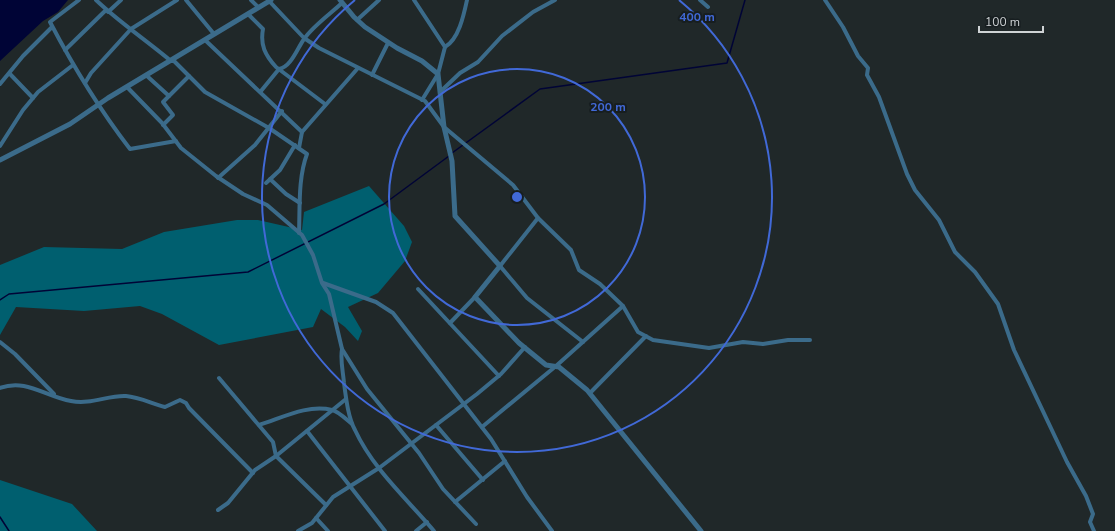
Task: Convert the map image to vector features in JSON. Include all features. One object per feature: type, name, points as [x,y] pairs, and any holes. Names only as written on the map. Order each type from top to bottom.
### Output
[{"type":"street","points":[[79,0],[50,22],[73,65],[100,104],[115,130],[130,149],[176,141]]},
{"type":"street","points":[[96,0],[107,11],[171,61],[174,61],[210,95],[269,128],[307,154],[304,162],[299,233]]},
{"type":"street","points":[[65,50],[121,0]]},
{"type":"street","points":[[85,83],[91,73],[131,29],[177,0]]},
{"type":"street","points":[[186,0],[214,34]]},
{"type":"street","points":[[251,0],[258,8]]},
{"type":"street","points":[[0,160],[70,124],[127,87],[270,0],[304,38],[319,48],[425,101],[444,128],[513,185],[538,218],[571,250],[579,270],[600,284],[623,306],[633,326],[638,332],[653,340],[709,348],[743,342],[763,344],[788,340],[810,340]]},
{"type":"street","points":[[357,20],[379,0]]},
{"type":"street","points":[[414,0],[445,47]]},
{"type":"street","points":[[422,100],[438,74],[445,47],[450,44],[461,24],[467,0]]},
{"type":"street","points":[[440,92],[460,73],[478,62],[502,36],[532,12],[547,2],[555,0]]},
{"type":"street","points":[[700,0],[708,7]]},
{"type":"street","points":[[825,0],[843,27],[858,56],[868,68],[867,75],[879,98],[894,137],[900,158],[915,190],[939,220],[955,252],[975,272],[998,304],[1014,350],[1067,462],[1086,496],[1093,514],[1090,522],[1094,531]]},
{"type":"street","points":[[261,91],[279,69],[283,69],[291,60],[304,38],[341,1],[357,20],[388,43],[408,53],[438,74],[444,128],[452,161],[455,216],[527,298],[583,342]]},
{"type":"street","points":[[248,14],[263,29],[262,48],[270,61],[325,104]]},
{"type":"street","points":[[0,84],[10,74],[23,56],[52,27]]},
{"type":"street","points":[[205,40],[261,91],[302,132]]},
{"type":"street","points":[[372,75],[388,43]]},
{"type":"street","points":[[0,146],[38,92],[73,65]]},
{"type":"street","points":[[266,183],[297,147],[302,132],[325,104],[339,92],[358,68]]},
{"type":"street","points":[[10,74],[33,98]]},
{"type":"street","points":[[147,76],[169,96]]},
{"type":"street","points":[[163,125],[173,115],[163,102],[189,76]]},
{"type":"street","points":[[127,87],[163,125],[181,148],[218,178],[243,194],[267,205],[299,233],[313,255],[322,283],[329,294],[342,349],[367,389],[411,444],[443,489],[476,524]]},
{"type":"street","points":[[218,178],[256,145],[282,111]]},
{"type":"street","points":[[270,179],[286,194],[300,203]]},
{"type":"street","points":[[450,323],[476,297],[538,218]]},
{"type":"street","points":[[322,283],[376,302],[393,313],[482,427],[505,461],[526,497],[552,531]]},
{"type":"street","points":[[418,289],[498,376]]},
{"type":"street","points":[[476,297],[525,347],[546,365],[559,367],[590,393],[701,531]]},
{"type":"street","points":[[482,427],[556,366],[623,306]]},
{"type":"street","points":[[590,393],[646,336]]},
{"type":"street","points":[[0,342],[15,354],[56,396]]},
{"type":"street","points":[[298,531],[312,523],[333,497],[379,468],[464,404],[498,376],[525,347]]},
{"type":"street","points":[[342,349],[341,357],[346,399],[353,424],[368,453],[379,468],[434,531]]},
{"type":"street","points":[[219,378],[274,442],[276,456],[326,505]]},
{"type":"street","points":[[0,388],[10,384],[26,385],[70,401],[87,403],[126,396],[165,407],[180,400],[186,403],[189,408],[253,473]]},
{"type":"street","points":[[218,510],[228,503],[253,473],[346,399]]},
{"type":"street","points":[[259,425],[294,413],[315,410],[332,410],[353,424]]},
{"type":"street","points":[[436,425],[483,480]]},
{"type":"street","points":[[307,431],[385,531]]},
{"type":"street","points":[[455,502],[505,461]]},
{"type":"street","points":[[316,518],[328,531]]},
{"type":"street","points":[[416,531],[427,522]]},
{"type":"shaded area","points":[[0,0],[68,0],[58,12],[43,21],[0,61]]},
{"type":"shaded area","points":[[369,186],[404,226],[412,242],[405,261],[378,293],[348,307],[362,331],[358,341],[345,327],[321,309],[313,327],[219,345],[162,314],[140,306],[84,311],[16,307],[0,335],[0,265],[44,247],[122,249],[164,232],[237,220],[258,220],[302,230],[304,212]]},
{"type":"shaded area","points":[[0,480],[72,504],[97,531],[0,531]]},
{"type":"waterway","points":[[452,153],[540,89],[727,63],[745,0]]},
{"type":"waterway","points":[[0,300],[9,294],[248,272],[384,204],[449,156]]},
{"type":"waterway","points":[[0,517],[9,531]]}]
